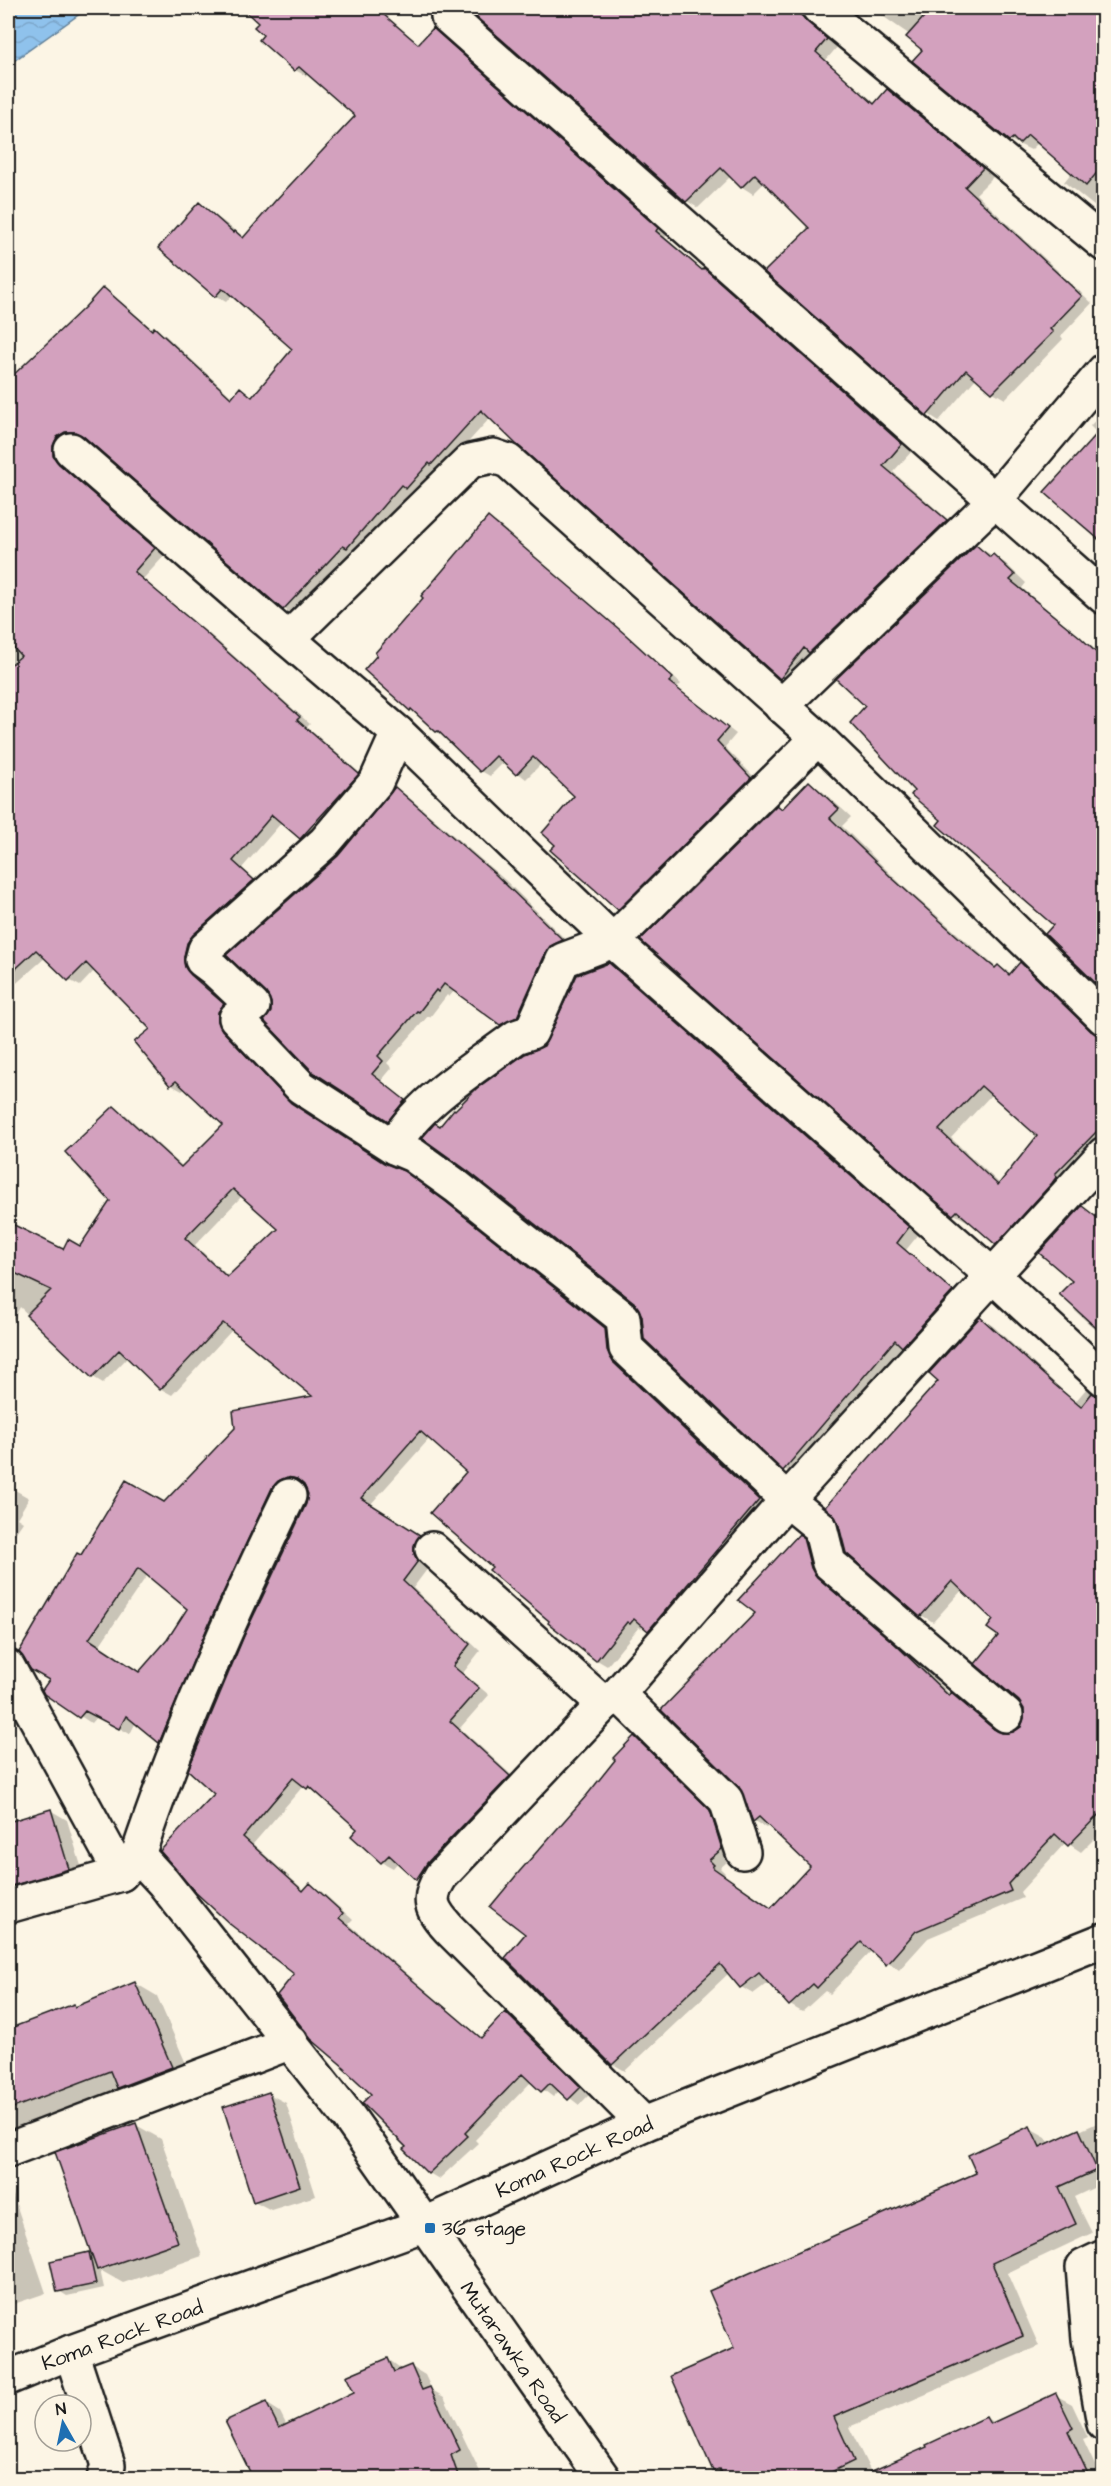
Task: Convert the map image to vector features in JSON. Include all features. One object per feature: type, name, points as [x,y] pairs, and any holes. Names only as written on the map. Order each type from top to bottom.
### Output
[{"type":"street","points":[[819,8],[1104,244]]},
{"type":"street","points":[[448,17],[993,502],[1104,597]]},
{"type":"street","points":[[781,706],[993,502],[1104,370]]},
{"type":"street","points":[[71,450],[398,733],[613,941],[993,1276],[1104,1379]]},
{"type":"street","points":[[288,639],[470,461],[493,456],[508,460],[818,738],[1104,1018]]},
{"type":"street","points":[[398,733],[376,782],[325,842],[205,949],[202,960],[253,1006],[236,1018],[301,1087],[394,1147],[413,1155],[624,1318],[626,1348],[787,1500],[820,1527],[830,1563],[1006,1715]]},
{"type":"street","points":[[394,1147],[426,1106],[516,1037],[531,1032],[563,960],[613,941],[818,738]]},
{"type":"street","points":[[644,2124],[437,1916],[432,1904],[431,1891],[441,1876],[611,1699],[787,1500],[1104,1154]]},
{"type":"street","points":[[8,1906],[129,1865],[250,1576],[289,1496]]},
{"type":"street","points":[[432,1549],[611,1699],[726,1800],[743,1852]]},
{"type":"street","name":"Mutarawka Road","points":[[8,1667],[129,1865],[163,1882],[291,2042],[348,2116],[603,2478]]},
{"type":"street","name":"Koma Rock Road","points":[[8,2378],[71,2352],[423,2225],[644,2124],[1104,1940]]},
{"type":"street","points":[[8,2150],[291,2042]]},
{"type":"street","points":[[1104,2257],[1083,2267],[1089,2339],[1104,2424]]},
{"type":"street","points":[[71,2352],[108,2465],[104,2478]]},
{"type":"water","points":[[12,8],[88,8],[8,65],[8,12]]},
{"type":"building","points":[[242,8],[376,8],[418,44],[433,28],[658,228],[656,231],[702,270],[704,268],[902,444],[883,466],[947,520],[809,653],[804,648],[780,679],[516,444],[481,410],[406,489],[401,485],[347,548],[343,546],[283,610],[83,436],[75,432],[65,432],[57,437],[53,446],[53,456],[59,464],[155,548],[134,572],[300,717],[297,720],[359,774],[300,839],[272,815],[233,861],[254,880],[187,943],[184,956],[185,967],[224,1004],[218,1012],[218,1021],[222,1030],[291,1103],[384,1163],[404,1171],[605,1328],[607,1350],[613,1362],[759,1500],[648,1631],[634,1619],[630,1624],[627,1622],[596,1661],[548,1623],[549,1621],[489,1570],[492,1567],[430,1513],[466,1472],[420,1431],[361,1498],[420,1535],[414,1546],[414,1554],[418,1561],[403,1581],[470,1644],[453,1666],[479,1688],[450,1721],[510,1776],[427,1863],[416,1880],[389,1855],[381,1863],[351,1836],[357,1829],[309,1786],[307,1789],[293,1778],[243,1837],[303,1891],[310,1883],[343,1913],[339,1918],[481,2038],[505,2012],[581,2087],[568,2100],[550,2083],[541,2092],[522,2074],[465,2133],[468,2136],[428,2174],[403,2149],[406,2147],[362,2103],[371,2094],[311,2039],[277,1995],[294,1974],[231,1925],[194,1891],[160,1851],[214,1794],[188,1770],[244,1636],[306,1504],[308,1494],[304,1485],[297,1479],[287,1477],[278,1481],[272,1488],[210,1621],[159,1743],[126,1716],[119,1729],[85,1711],[79,1718],[44,1694],[42,1690],[49,1680],[31,1670],[19,1652],[77,1553],[81,1555],[126,1480],[164,1502],[235,1428],[233,1411],[312,1396],[223,1323],[160,1390],[119,1350],[92,1378],[26,1315],[51,1290],[8,1270],[8,1222],[63,1249],[68,1239],[80,1246],[110,1201],[65,1152],[114,1106],[181,1167],[223,1125],[176,1081],[170,1086],[134,1042],[150,1029],[86,963],[68,981],[36,950],[8,976],[8,667],[21,656],[8,642],[8,380],[103,287],[152,330],[154,327],[231,398],[240,387],[252,397],[292,349],[226,291],[222,289],[215,297],[158,248],[199,202],[234,233],[235,231],[243,238],[355,116],[299,67],[294,71],[259,40],[263,35],[254,27],[258,23]],"holes":[[[233,1189],[278,1229],[227,1277],[185,1238]],[[138,1568],[187,1609],[167,1640],[139,1672],[89,1639]]]},
{"type":"building","points":[[466,8],[793,8],[827,39],[816,52],[874,104],[887,89],[983,168],[965,187],[1082,296],[1050,329],[1053,332],[992,393],[966,370],[927,416],[764,272],[809,228],[755,174],[741,188],[721,168],[686,202]]},
{"type":"building","points":[[932,8],[1104,8],[1104,164],[1086,186],[1028,135],[1019,144],[1013,138],[1009,141],[912,61],[922,50],[906,37]]},
{"type":"building","points":[[1104,426],[1104,544],[1044,492]]},
{"type":"building","points":[[488,517],[626,635],[673,678],[669,682],[728,728],[717,741],[751,778],[618,910],[550,850],[555,845],[542,833],[574,796],[533,757],[516,775],[496,756],[480,772],[438,731],[436,732],[411,709],[410,711],[364,670],[377,655],[375,653],[423,598],[421,596]]},
{"type":"building","points":[[976,545],[990,557],[993,554],[1015,575],[1010,580],[1080,637],[1104,660],[1104,991],[1045,934],[1053,925],[937,825],[941,820],[911,795],[914,791],[850,723],[865,706],[836,679]]},
{"type":"building","points":[[809,781],[839,809],[830,818],[892,878],[966,944],[995,968],[998,965],[1009,975],[1020,962],[1091,1031],[1104,1036],[1104,1124],[1055,1174],[1057,1176],[1052,1183],[996,1245],[957,1211],[953,1215],[932,1198],[640,940],[777,805],[782,809]],"holes":[[[981,1086],[1037,1136],[998,1185],[939,1130]]]},
{"type":"building","points":[[395,787],[494,873],[563,940],[550,946],[546,952],[517,1017],[500,1025],[444,984],[438,992],[436,990],[378,1056],[383,1061],[372,1074],[405,1100],[388,1121],[313,1072],[264,1021],[271,1012],[271,1003],[266,993],[226,955],[338,856]]},
{"type":"building","points":[[609,963],[909,1227],[897,1243],[953,1291],[902,1347],[895,1340],[783,1471],[644,1339],[642,1316],[635,1303],[468,1171],[422,1138],[435,1123],[440,1126],[454,1109],[477,1088],[525,1054],[544,1046],[577,975]]},
{"type":"building","points":[[1082,1206],[1104,1223],[1104,1335],[1059,1294],[1072,1281],[1039,1253]]},
{"type":"building","points":[[980,1317],[1081,1407],[1092,1393],[1104,1397],[1104,1809],[1068,1846],[1055,1834],[1008,1884],[1011,1891],[916,1931],[886,1965],[861,1942],[817,1988],[813,1984],[789,2006],[759,1973],[740,1988],[720,1964],[612,2065],[505,1958],[525,1934],[490,1907],[587,1795],[615,1760],[613,1758],[634,1736],[710,1810],[722,1849],[709,1860],[714,1865],[712,1867],[771,1908],[810,1866],[759,1817],[753,1822],[739,1787],[661,1710],[755,1613],[738,1600],[799,1534],[803,1538],[811,1568],[817,1577],[895,1644],[949,1696],[951,1693],[1002,1733],[1013,1732],[1021,1727],[1024,1709],[1019,1701],[975,1664],[998,1636],[987,1628],[993,1620],[952,1581],[920,1617],[846,1553],[838,1522],[825,1507],[938,1381],[929,1373]]},
{"type":"building","points":[[51,1809],[69,1869],[8,1887],[8,1822]]},
{"type":"building","points":[[135,1982],[172,2067],[117,2088],[110,2071],[8,2110],[8,2029],[74,2004],[75,2007]]},
{"type":"building","points":[[269,2092],[300,2186],[253,2202],[223,2107]]},
{"type":"building","points":[[136,2123],[178,2242],[97,2270],[55,2152]]},
{"type":"building","points":[[1030,2126],[1040,2147],[1079,2129],[1097,2170],[1059,2187],[1076,2224],[992,2263],[1023,2336],[834,2417],[854,2461],[819,2478],[723,2478],[719,2469],[713,2471],[671,2376],[734,2348],[709,2291],[976,2173],[968,2155]]},
{"type":"building","points":[[89,2252],[96,2284],[57,2292],[50,2261]]},
{"type":"building","points":[[388,2358],[394,2372],[411,2365],[422,2390],[430,2387],[460,2450],[451,2455],[459,2478],[253,2478],[225,2421],[266,2402],[279,2428],[354,2392],[346,2376]]},
{"type":"building","points":[[1056,2393],[1073,2428],[1068,2431],[1090,2478],[856,2478],[927,2447],[926,2445],[986,2417],[990,2424]]},
{"type":"place","name":"36 stage","points":[[430,2228]]}]
